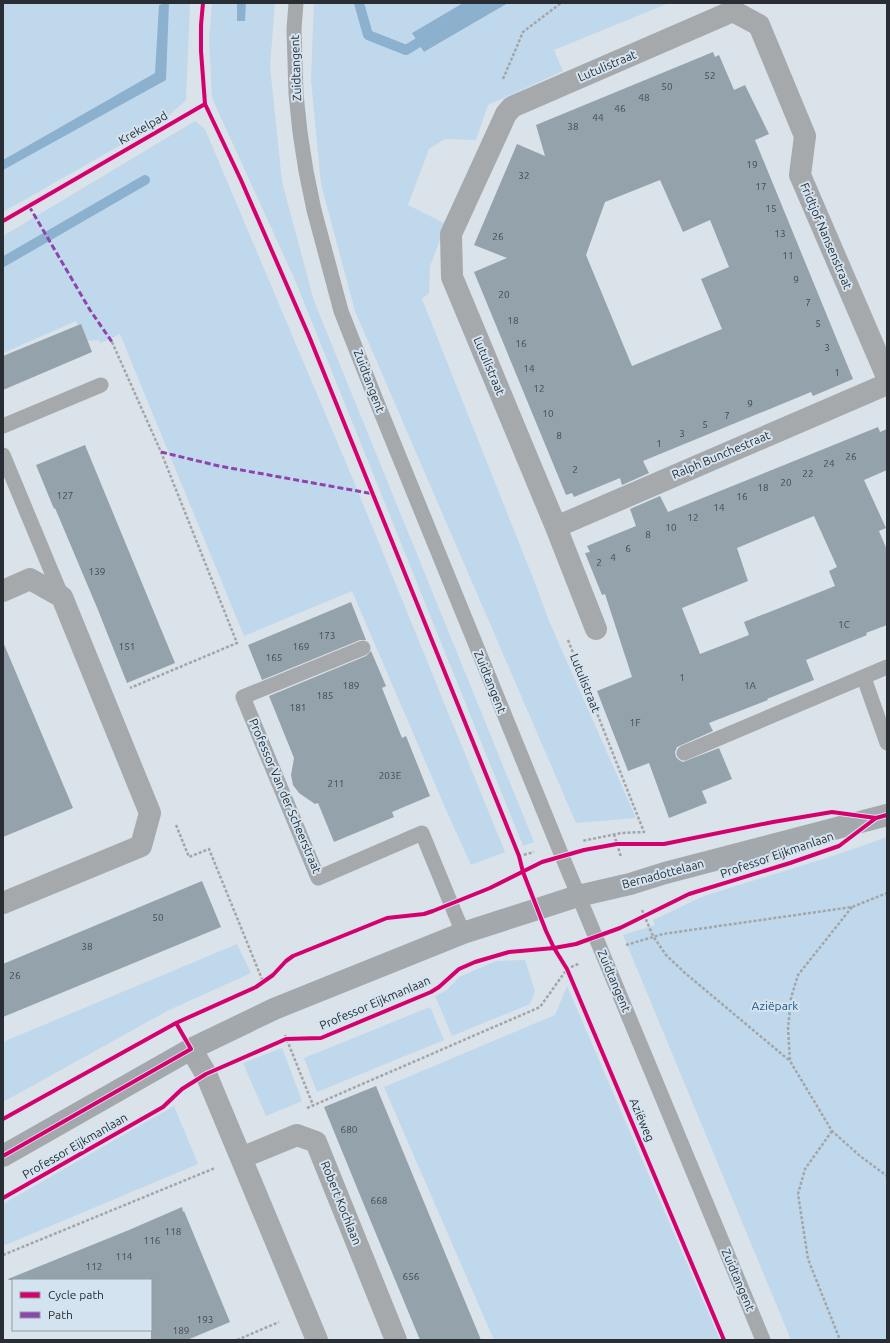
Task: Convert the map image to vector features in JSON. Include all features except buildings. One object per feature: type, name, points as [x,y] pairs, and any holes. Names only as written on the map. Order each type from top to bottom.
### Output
[{"type":"street","name":"Lutulistraat","points":[[596,629],[556,527],[452,277],[451,234],[506,114],[512,107],[733,11],[759,26]]},
{"type":"street","name":"Fridtjof Nansenstraat","points":[[759,26],[805,136],[800,175],[887,377]]},
{"type":"street","name":"Ralph Bunchestraat","points":[[556,527],[887,384]]},
{"type":"street","points":[[3,591],[30,579],[62,597],[150,813],[141,846],[3,903]]},
{"type":"street","name":"Bernadottelaan","points":[[578,896],[630,884],[665,873],[887,815]]},
{"type":"street","points":[[3,1156],[191,1049],[274,1009],[463,933],[578,896]]},
{"type":"street","points":[[191,1049],[206,1074],[317,1340]]},
{"type":"street","name":"Robert Kochlaan","points":[[241,1158],[297,1135],[316,1142],[396,1340]]},
{"type":"lane","name":"Zuidtangent","points":[[296,3],[294,29],[296,94],[306,170],[320,234],[341,310],[376,400],[578,896],[763,1340]]},
{"type":"lane","points":[[3,426],[102,385]]},
{"type":"lane","points":[[3,455],[62,597]]},
{"type":"lane","name":"Professor Van der Scheerstraat","points":[[363,648],[244,697],[318,878],[422,833],[463,933]]},
{"type":"lane","points":[[684,753],[887,667]]},
{"type":"lane","points":[[864,678],[887,743]]},
{"type":"path","points":[[506,114],[497,93],[522,32],[561,3]]},
{"type":"path","points":[[104,699],[237,643],[161,452],[112,342]]},
{"type":"path","points":[[150,813],[168,805],[189,857],[208,849],[261,983],[288,1038],[313,1105]]},
{"type":"path","points":[[611,845],[625,844]]},
{"type":"path","points":[[516,849],[521,864]]},
{"type":"path","points":[[306,1108],[540,1008],[567,969],[602,954],[653,936],[852,907],[887,893]]},
{"type":"path","points":[[790,1061],[788,1028],[791,998],[798,975],[852,907]]},
{"type":"path","points":[[638,919],[651,913]]},
{"type":"path","points":[[653,936],[666,955],[685,973],[790,1061],[832,1132],[860,1156],[887,1176]]},
{"type":"path","points":[[564,964],[570,976]]},
{"type":"path","points":[[261,983],[268,979]]},
{"type":"path","points":[[279,1042],[288,1038]]},
{"type":"path","points":[[832,1132],[805,1169],[798,1194],[808,1259],[840,1340]]},
{"type":"path","points":[[3,1255],[241,1158]]},
{"type":"path","points":[[237,1340],[305,1312]]},
{"type":"green space","points":[[3,3],[190,3],[186,100],[163,121],[3,212]]},
{"type":"green space","points":[[212,3],[237,3],[237,20],[245,21],[246,3],[275,3],[270,66],[282,182],[314,301],[534,842],[523,846],[295,280],[212,98],[209,38]]},
{"type":"green space","points":[[314,3],[463,3],[412,33],[425,52],[508,3],[669,3],[554,50],[563,71],[488,105],[476,140],[445,139],[429,149],[408,205],[446,224],[430,266],[429,293],[422,299],[549,621],[636,818],[576,823],[355,311],[321,184],[311,80]]},
{"type":"green space","points":[[195,121],[205,129],[352,477],[505,852],[471,865],[352,591],[244,636],[120,334],[101,343],[98,340],[85,341],[76,321],[3,353],[3,236]]},
{"type":"green space","name":"Aziëpark","points":[[887,837],[887,1340],[791,1340],[623,935],[655,925],[653,920],[704,896],[836,855]]},
{"type":"green space","points":[[237,944],[251,973],[167,1011],[3,1102],[3,1042]]},
{"type":"green space","points":[[525,960],[535,991],[530,1004],[452,1036],[435,996],[447,990],[459,977],[496,961]]},
{"type":"green space","points":[[567,986],[720,1340],[494,1340],[384,1087],[555,1015]]},
{"type":"green space","points":[[430,1007],[444,1040],[317,1092],[304,1058]]},
{"type":"green space","points":[[282,1048],[302,1101],[266,1116],[243,1063]]},
{"type":"green space","points":[[174,1106],[198,1164],[3,1246],[3,1204]]},
{"type":"shaded area","points":[[169,3],[166,80],[3,170],[3,160],[155,73],[159,5]]},
{"type":"shaded area","points":[[237,3],[246,3],[245,21],[237,21]]},
{"type":"shaded area","points":[[463,3],[508,3],[424,52],[412,33]]},
{"type":"waterway","points":[[359,3],[368,35],[406,50],[421,41]]},
{"type":"waterway","points":[[3,262],[145,180]]},
{"type":"marked path","points":[[29,206],[90,310],[112,342]]},
{"type":"marked path","points":[[161,452],[219,466],[374,494]]},
{"type":"cycle path","name":"Aziëweg","points":[[203,3],[201,51],[205,104],[241,180],[309,336],[519,856],[523,872],[546,931],[554,948],[567,969],[724,1340]]},
{"type":"cycle path","name":"Krekelpad","points":[[3,221],[205,104]]},
{"type":"cycle path","points":[[3,1119],[176,1023],[256,987],[273,975],[293,956],[387,918],[424,914],[433,911],[490,888],[542,862],[584,850],[617,844],[664,844],[773,822],[832,812],[876,818],[887,815]]},
{"type":"cycle path","name":"Professor Eijkmanlaan","points":[[3,1198],[163,1107],[182,1089],[206,1074],[286,1039],[321,1038],[431,992],[439,987],[459,969],[475,962],[509,952],[554,948],[576,944],[620,928],[689,894],[790,863],[839,846],[876,818]]},
{"type":"cycle path","points":[[3,1156],[191,1049],[176,1023]]}]
